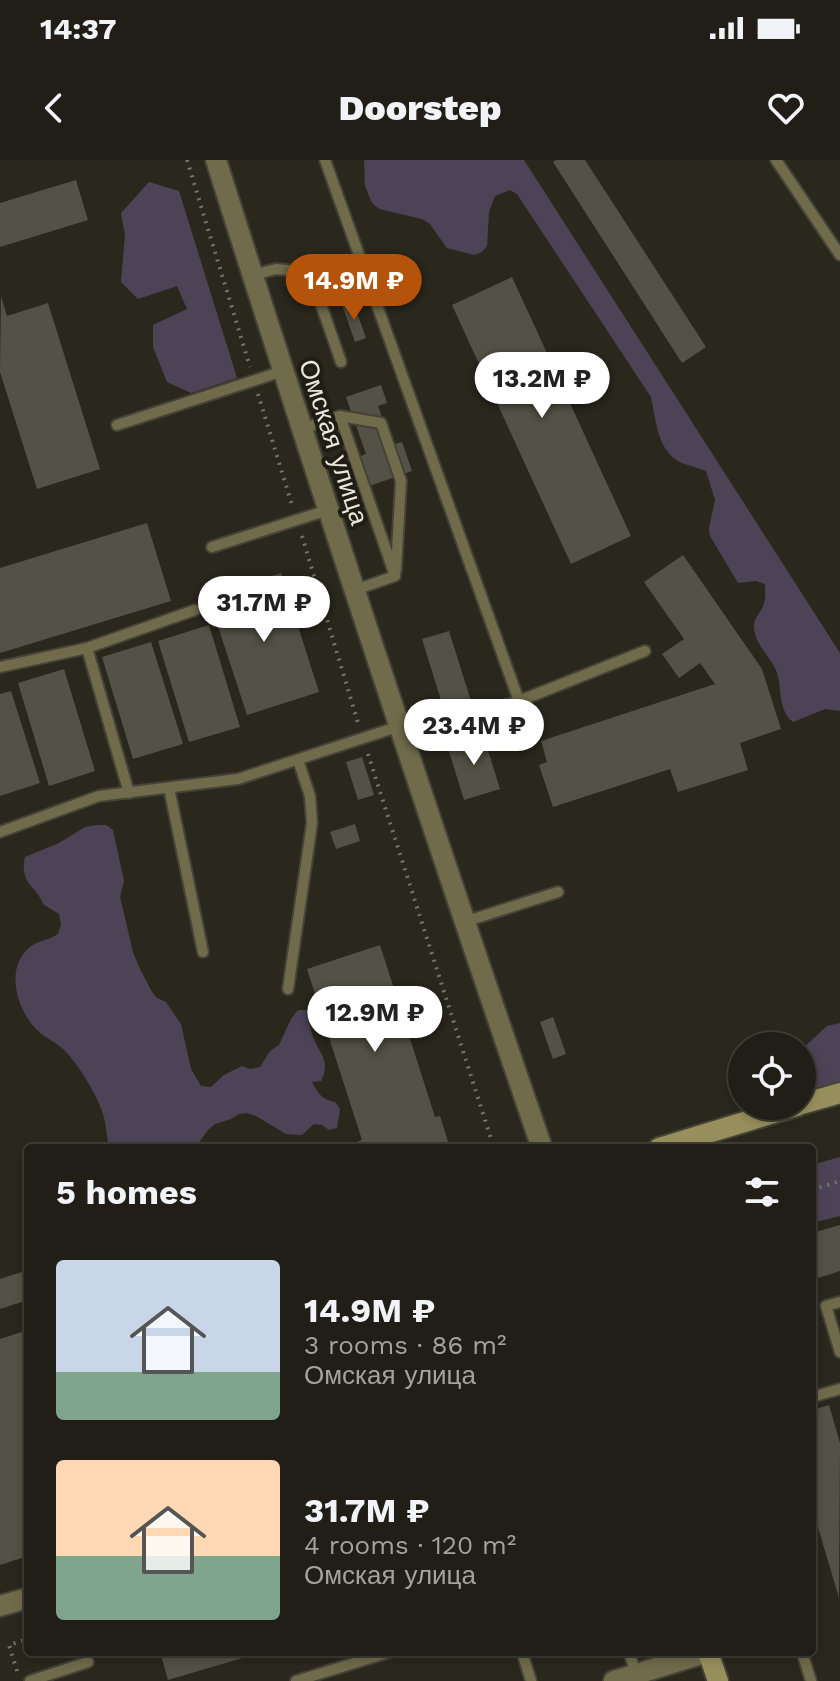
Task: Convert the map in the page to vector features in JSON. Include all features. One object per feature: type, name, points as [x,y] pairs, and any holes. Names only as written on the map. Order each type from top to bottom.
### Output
[{"type":"main road","points":[[816,1100],[840,1093]]},
{"type":"main road","points":[[672,1144],[750,1120]]},
{"type":"main road","points":[[709,1656],[718,1681]]},
{"type":"street","name":"Омская улица","points":[[216,160],[328,510],[541,1144]]},
{"type":"street","points":[[0,1606],[24,1599]]},
{"type":"street","points":[[614,1681],[695,1656]]},
{"type":"lane","points":[[325,160],[519,701]]},
{"type":"lane","points":[[776,160],[840,255]]},
{"type":"lane","points":[[253,275],[276,269],[298,271],[317,293],[341,362]]},
{"type":"lane","points":[[117,425],[283,371]]},
{"type":"lane","points":[[340,416],[395,576]]},
{"type":"lane","points":[[302,429],[340,416],[381,423],[401,481],[395,576]]},
{"type":"lane","points":[[212,547],[328,510]]},
{"type":"lane","points":[[355,590],[395,576]]},
{"type":"lane","points":[[0,667],[87,648],[195,610]]},
{"type":"lane","points":[[87,648],[129,793]]},
{"type":"lane","points":[[0,832],[99,796],[238,779],[362,738],[402,732],[519,701],[645,651]]},
{"type":"lane","points":[[288,989],[312,823],[310,796],[298,760]]},
{"type":"lane","points":[[169,788],[203,952]]},
{"type":"lane","points":[[464,922],[558,892]]},
{"type":"lane","points":[[840,1302],[826,1306],[840,1352]]},
{"type":"lane","points":[[816,1396],[840,1389]]},
{"type":"lane","points":[[296,1681],[377,1656]]},
{"type":"lane","points":[[523,1656],[531,1681]]},
{"type":"lane","points":[[630,1656],[636,1674]]},
{"type":"lane","points":[[803,1656],[811,1681]]},
{"type":"lane","points":[[30,1681],[88,1662]]},
{"type":"path","points":[[187,160],[362,738],[493,1144]]},
{"type":"path","points":[[816,1189],[840,1181]]},
{"type":"path","points":[[20,1681],[9,1645],[24,1640]]},
{"type":"shaded area","points":[[364,160],[524,160],[840,653],[840,711],[825,709],[793,722],[788,717],[782,705],[776,670],[755,633],[754,623],[765,601],[765,584],[756,581],[738,583],[710,536],[715,500],[706,471],[682,463],[667,451],[659,434],[651,397],[517,194],[510,190],[495,196],[489,212],[487,246],[474,255],[447,248],[430,224],[422,219],[379,209],[372,203],[365,186]]},
{"type":"shaded area","points":[[149,182],[179,191],[237,378],[191,393],[167,382],[153,347],[153,325],[187,309],[177,286],[138,299],[121,282],[125,235],[121,213]]},
{"type":"shaded area","points":[[106,825],[113,830],[124,881],[120,897],[133,952],[152,992],[166,1002],[181,1024],[191,1069],[201,1086],[211,1087],[224,1075],[242,1066],[250,1069],[260,1067],[270,1051],[279,1045],[298,1010],[308,1010],[313,1037],[325,1063],[321,1081],[312,1082],[321,1095],[335,1102],[340,1109],[337,1128],[329,1130],[314,1124],[302,1135],[286,1134],[247,1113],[215,1124],[198,1144],[108,1144],[104,1117],[83,1075],[60,1046],[30,1022],[16,989],[17,966],[22,956],[33,945],[58,934],[61,924],[59,914],[43,904],[26,879],[25,857],[59,843],[85,827]]},
{"type":"shaded area","points":[[840,1023],[840,1082],[816,1089],[816,1036],[827,1026]]},
{"type":"shaded area","points":[[840,1157],[840,1216],[816,1222],[816,1164]]},
{"type":"building","points":[[585,160],[706,347],[682,363],[553,162]]},
{"type":"building","points":[[76,180],[88,220],[0,247],[0,203]]},
{"type":"building","points":[[512,277],[631,536],[571,564],[452,305]]},
{"type":"building","points":[[1,296],[7,316],[48,303],[100,469],[37,489],[0,372]]},
{"type":"building","points":[[353,301],[366,338],[355,342],[342,305]]},
{"type":"building","points":[[381,385],[387,403],[378,406],[392,445],[402,442],[412,471],[358,490],[348,461],[366,454],[346,397]]},
{"type":"building","points":[[147,523],[171,601],[0,653],[0,568]]},
{"type":"building","points":[[683,555],[762,669],[781,729],[740,743],[748,770],[678,792],[670,769],[553,807],[539,765],[547,762],[541,741],[715,684],[700,663],[679,678],[662,654],[684,639],[644,582]]},
{"type":"building","points":[[281,573],[319,692],[247,715],[208,596]]},
{"type":"building","points":[[209,625],[240,727],[189,742],[158,641]]},
{"type":"building","points":[[449,631],[471,701],[444,710],[422,639]]},
{"type":"building","points":[[151,642],[183,744],[133,759],[102,657]]},
{"type":"building","points":[[64,669],[95,771],[49,786],[18,683]]},
{"type":"building","points":[[11,691],[40,783],[0,796],[0,694]]},
{"type":"building","points":[[483,734],[500,789],[464,800],[447,745]]},
{"type":"building","points":[[362,757],[374,795],[358,800],[346,762]]},
{"type":"building","points":[[355,824],[360,841],[336,849],[330,832]]},
{"type":"building","points":[[380,945],[435,1117],[440,1116],[449,1144],[352,1144],[362,1140],[307,969]]},
{"type":"building","points":[[553,1017],[566,1054],[553,1059],[540,1022]]},
{"type":"building","points":[[840,1225],[840,1271],[816,1279],[816,1232]]},
{"type":"building","points":[[24,1271],[24,1301],[0,1309],[0,1279]]},
{"type":"building","points":[[24,1331],[24,1557],[0,1565],[0,1339]]},
{"type":"building","points":[[829,1405],[840,1443],[839,1598],[816,1520],[816,1409]]},
{"type":"building","points":[[161,1656],[249,1656],[168,1680]]}]
